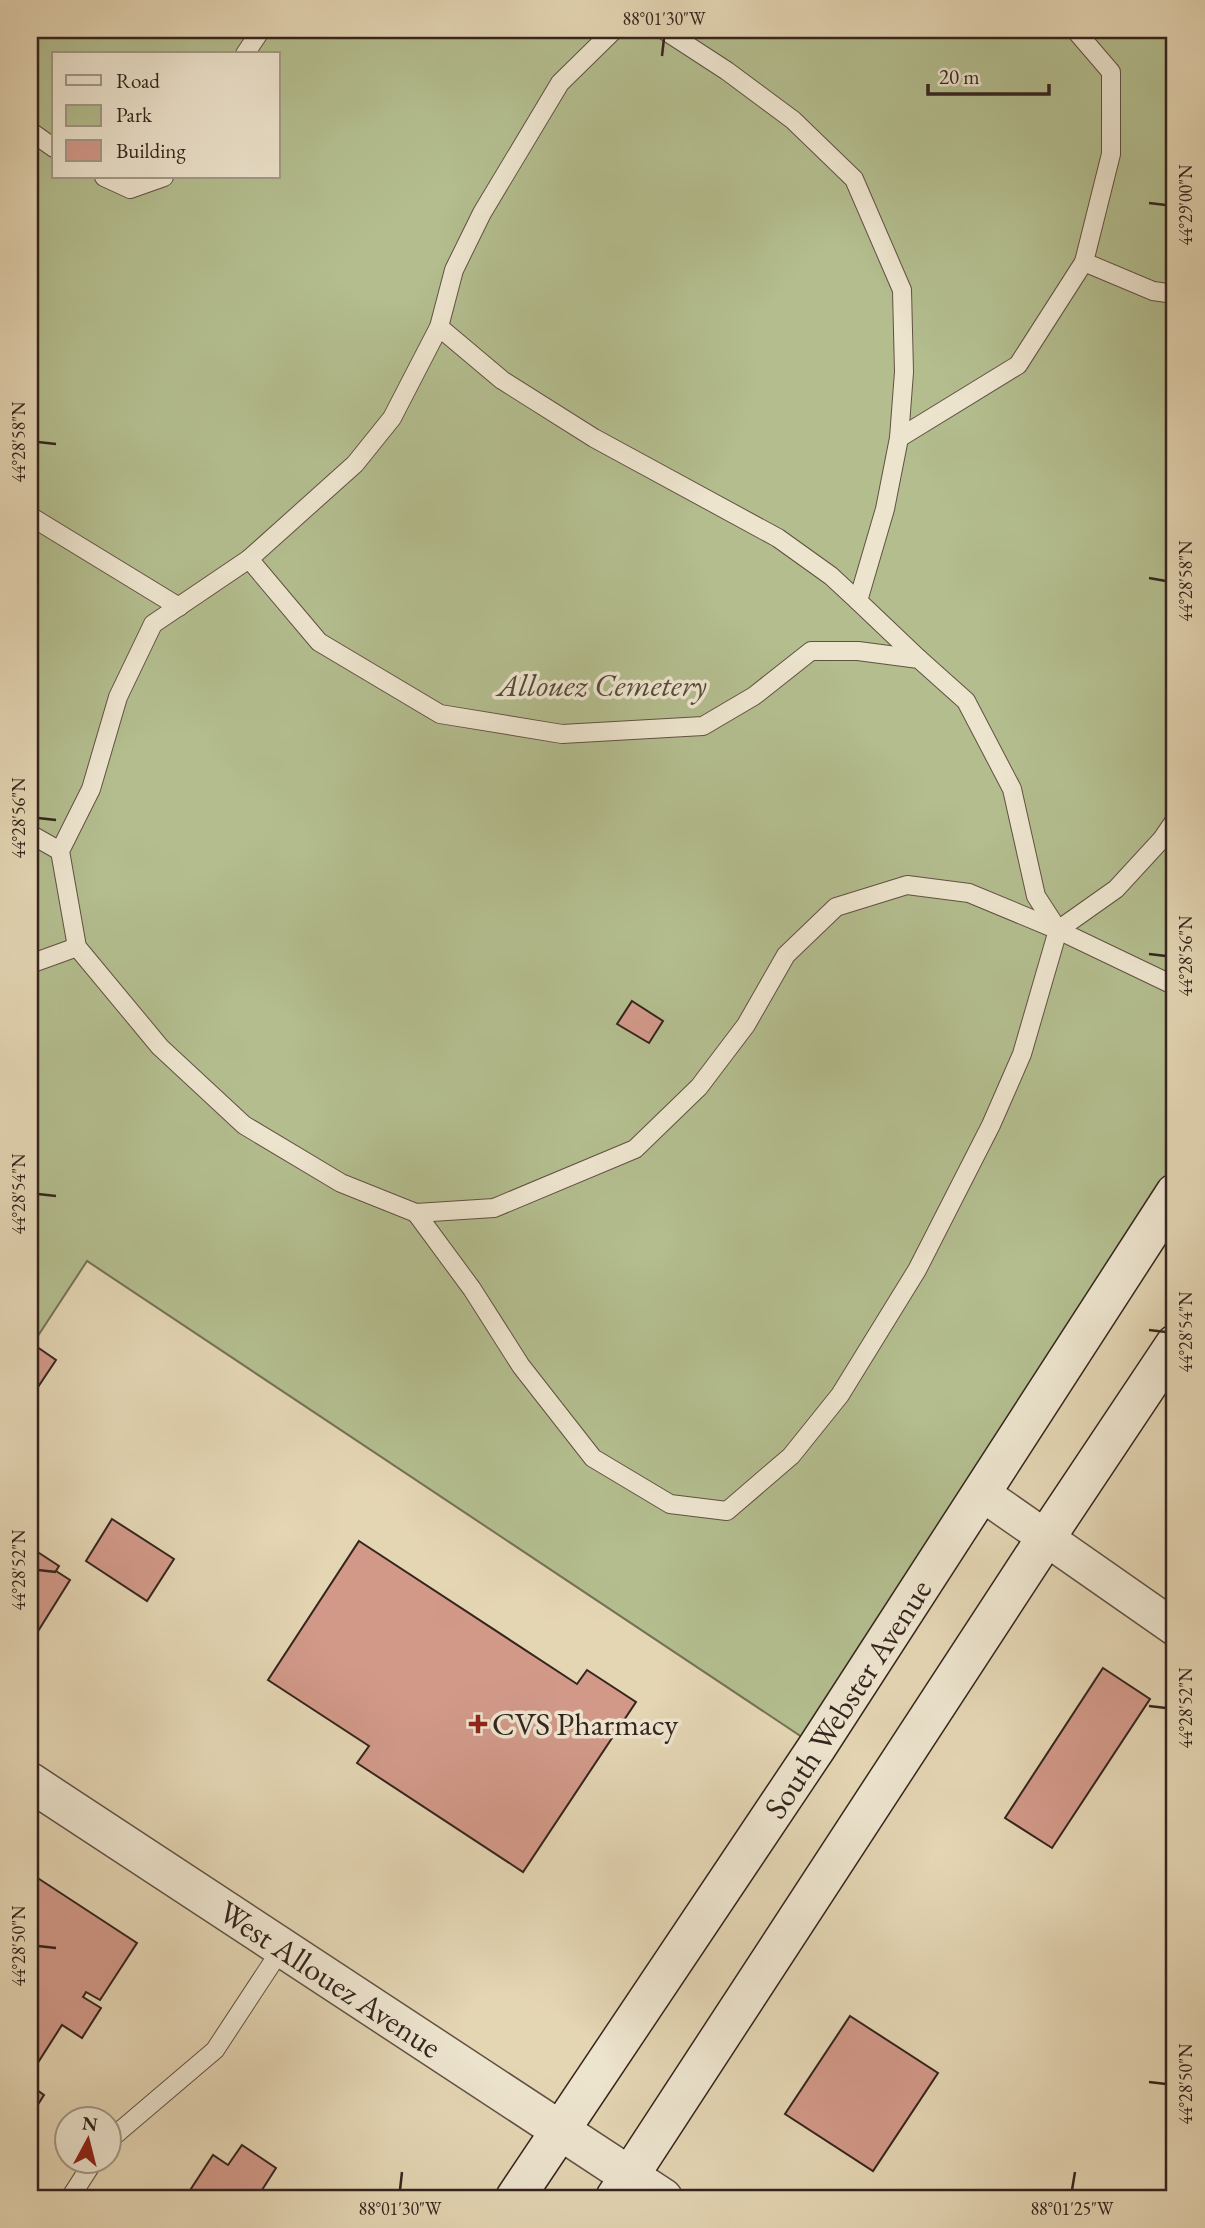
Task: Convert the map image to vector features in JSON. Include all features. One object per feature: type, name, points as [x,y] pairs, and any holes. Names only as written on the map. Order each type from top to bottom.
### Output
[{"type":"main road","name":"South Webster Avenue","points":[[515,2198],[810,1758],[1175,1193]]},
{"type":"main road","points":[[622,2188],[1175,1344]]},
{"type":"main road","name":"West Allouez Avenue","points":[[30,1782],[561,2131],[622,2188],[663,2198]]},
{"type":"street","points":[[983,1494],[1175,1628]]},
{"type":"lane","points":[[246,52],[261,30]]},
{"type":"lane","points":[[614,30],[560,83],[488,202],[454,270],[439,327],[392,418],[355,464],[249,559],[153,624],[118,697],[91,789],[60,850],[77,947],[160,1047],[244,1125],[341,1183],[416,1213],[494,1208],[635,1149],[699,1087],[746,1025],[786,955],[836,907],[907,886],[969,893],[1058,930],[1175,986]]},
{"type":"lane","points":[[664,30],[727,71],[793,121],[854,179],[902,289],[904,372],[899,438],[885,509],[858,601]]},
{"type":"lane","points":[[899,438],[1018,365],[1084,262],[1111,154],[1111,72],[1075,30]]},
{"type":"lane","points":[[30,131],[52,147]]},
{"type":"lane","points":[[106,178],[130,189],[160,178]]},
{"type":"lane","points":[[1084,262],[1153,290],[1175,294]]},
{"type":"lane","points":[[439,327],[502,380],[594,438],[778,538],[831,576],[966,701],[1012,789],[1036,896],[1058,930]]},
{"type":"lane","points":[[30,516],[178,607]]},
{"type":"lane","points":[[249,559],[319,642],[440,714],[562,734],[704,726],[754,695],[811,651],[858,651],[919,659]]},
{"type":"lane","points":[[416,1213],[471,1289],[521,1366],[593,1458],[670,1504],[727,1511],[790,1456],[840,1395],[917,1270],[991,1125],[1021,1055],[1058,930],[1116,890],[1162,839],[1175,820]]},
{"type":"lane","points":[[30,834],[60,850]]},
{"type":"lane","points":[[30,964],[77,947]]},
{"type":"lane","points":[[122,2129],[215,2050],[282,1948]]},
{"type":"lane","points":[[70,2198],[84,2176]]},
{"type":"green space","name":"Allouez Cemetery","points":[[30,30],[1175,30],[1175,1193],[817,1747],[87,1261],[30,1348]]},
{"type":"building","points":[[632,1001],[663,1021],[649,1043],[617,1024]]},
{"type":"building","points":[[30,1342],[56,1360],[30,1399]]},
{"type":"building","points":[[112,1519],[174,1559],[147,1601],[86,1561]]},
{"type":"building","name":"CVS Pharmacy","points":[[359,1541],[577,1684],[587,1670],[636,1702],[523,1872],[357,1763],[369,1746],[268,1680]]},
{"type":"building","points":[[30,1547],[59,1566],[56,1571],[70,1580],[30,1644]]},
{"type":"building","points":[[1103,1668],[1150,1699],[1052,1848],[1005,1818]]},
{"type":"building","points":[[30,1873],[137,1943],[100,2000],[86,1992],[83,1997],[101,2008],[82,2038],[62,2025],[30,2075]]},
{"type":"building","points":[[850,2016],[938,2073],[873,2171],[785,2114]]},
{"type":"building","points":[[30,2085],[44,2095],[30,2117]]},
{"type":"building","points":[[242,2145],[276,2168],[262,2190],[267,2194],[265,2198],[185,2198],[213,2155],[228,2165]]},
{"type":"place","name":"CVS Pharmacy","points":[[478,1724]]}]
